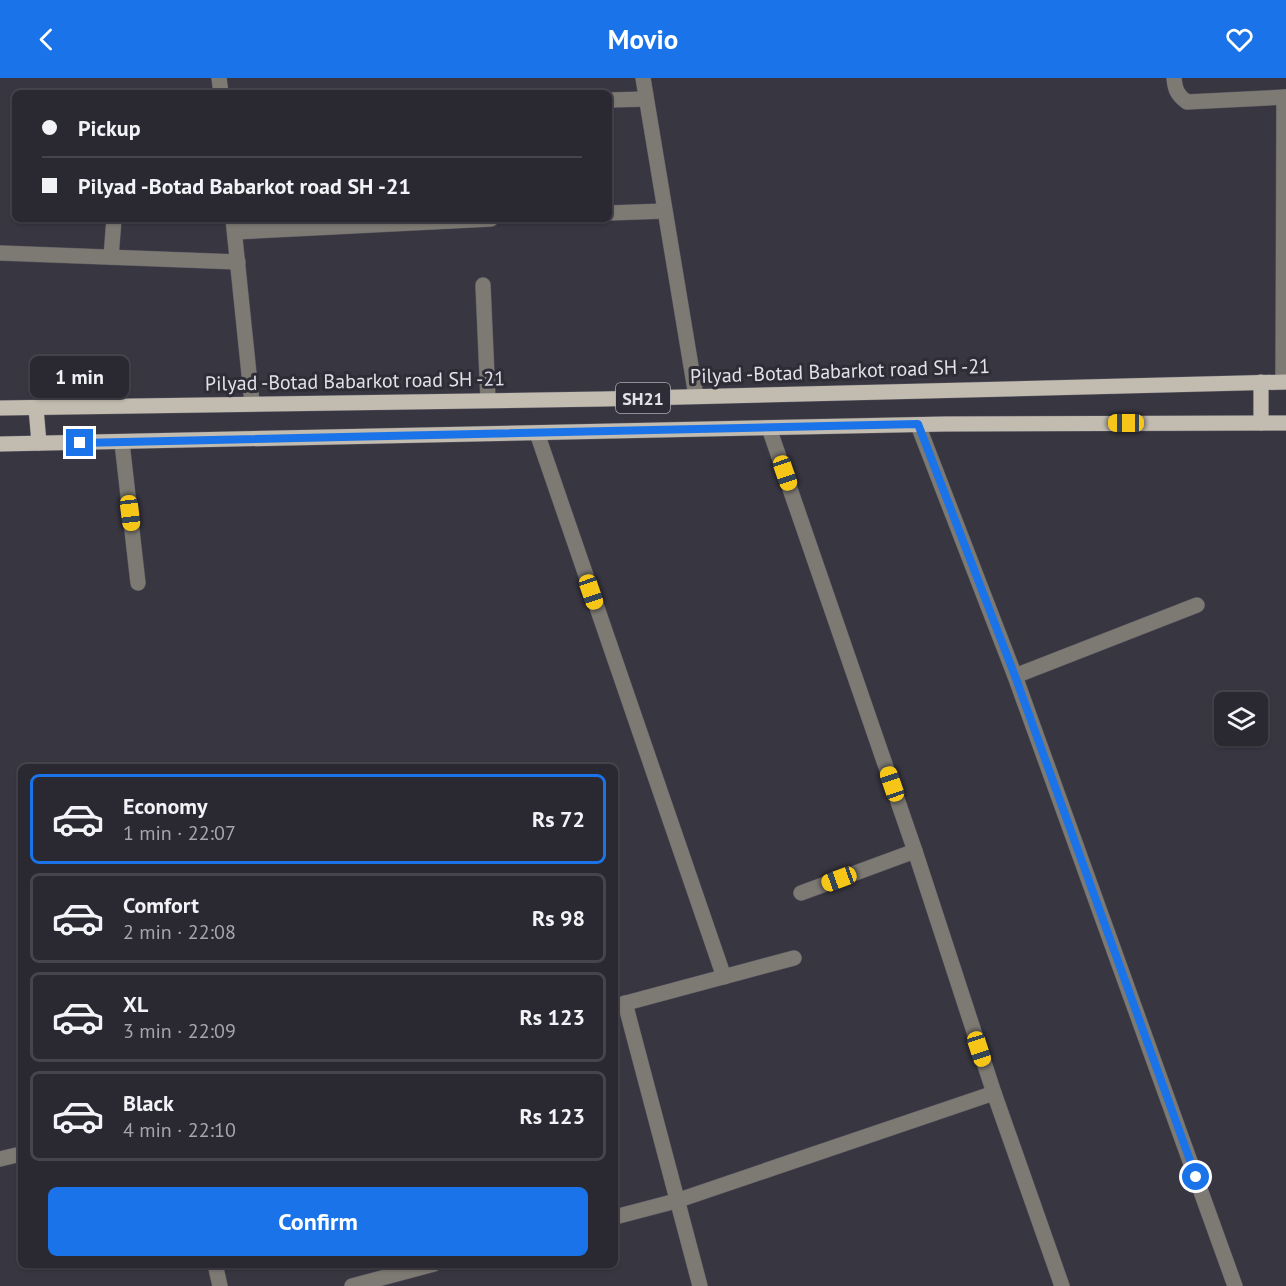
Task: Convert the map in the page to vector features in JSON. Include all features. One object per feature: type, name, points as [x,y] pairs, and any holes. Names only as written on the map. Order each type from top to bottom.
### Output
[{"type":"main road","points":[[1261,382],[1261,423]]},
{"type":"main road","name":"Pilyad -Botad Babarkot road SH -21","points":[[0,408],[696,396],[1284,382]]},
{"type":"main road","points":[[36,408],[39,443]]},
{"type":"main road","name":"SH21","points":[[0,444],[918,424],[1286,423]]},
{"type":"street","points":[[643,78],[696,396]]},
{"type":"street","points":[[1174,78],[1179,97],[1187,102],[1285,97],[1284,382]]},
{"type":"street","points":[[612,100],[646,99]]},
{"type":"street","points":[[612,213],[665,211]]},
{"type":"street","points":[[111,257],[114,222]]},
{"type":"street","points":[[252,403],[234,225],[363,222]]},
{"type":"street","points":[[0,254],[238,262]]},
{"type":"street","points":[[483,285],[488,400]]},
{"type":"street","points":[[918,424],[1015,676],[1235,1286]]},
{"type":"street","points":[[770,428],[915,851],[994,1093],[1062,1286]]},
{"type":"street","points":[[537,433],[724,977]]},
{"type":"street","points":[[122,443],[138,583]]},
{"type":"street","points":[[1015,676],[1197,606]]},
{"type":"street","points":[[801,893],[915,851]]},
{"type":"street","points":[[700,1286],[620,1004],[794,958]]},
{"type":"street","points":[[618,1216],[676,1201],[994,1093]]},
{"type":"street","points":[[0,1159],[18,1155]]},
{"type":"street","points":[[216,1268],[220,1286]]},
{"type":"street","points":[[352,1286],[419,1268]]},
{"type":"route","points":[[80,443],[918,424],[1015,676],[1196,1177]]}]
